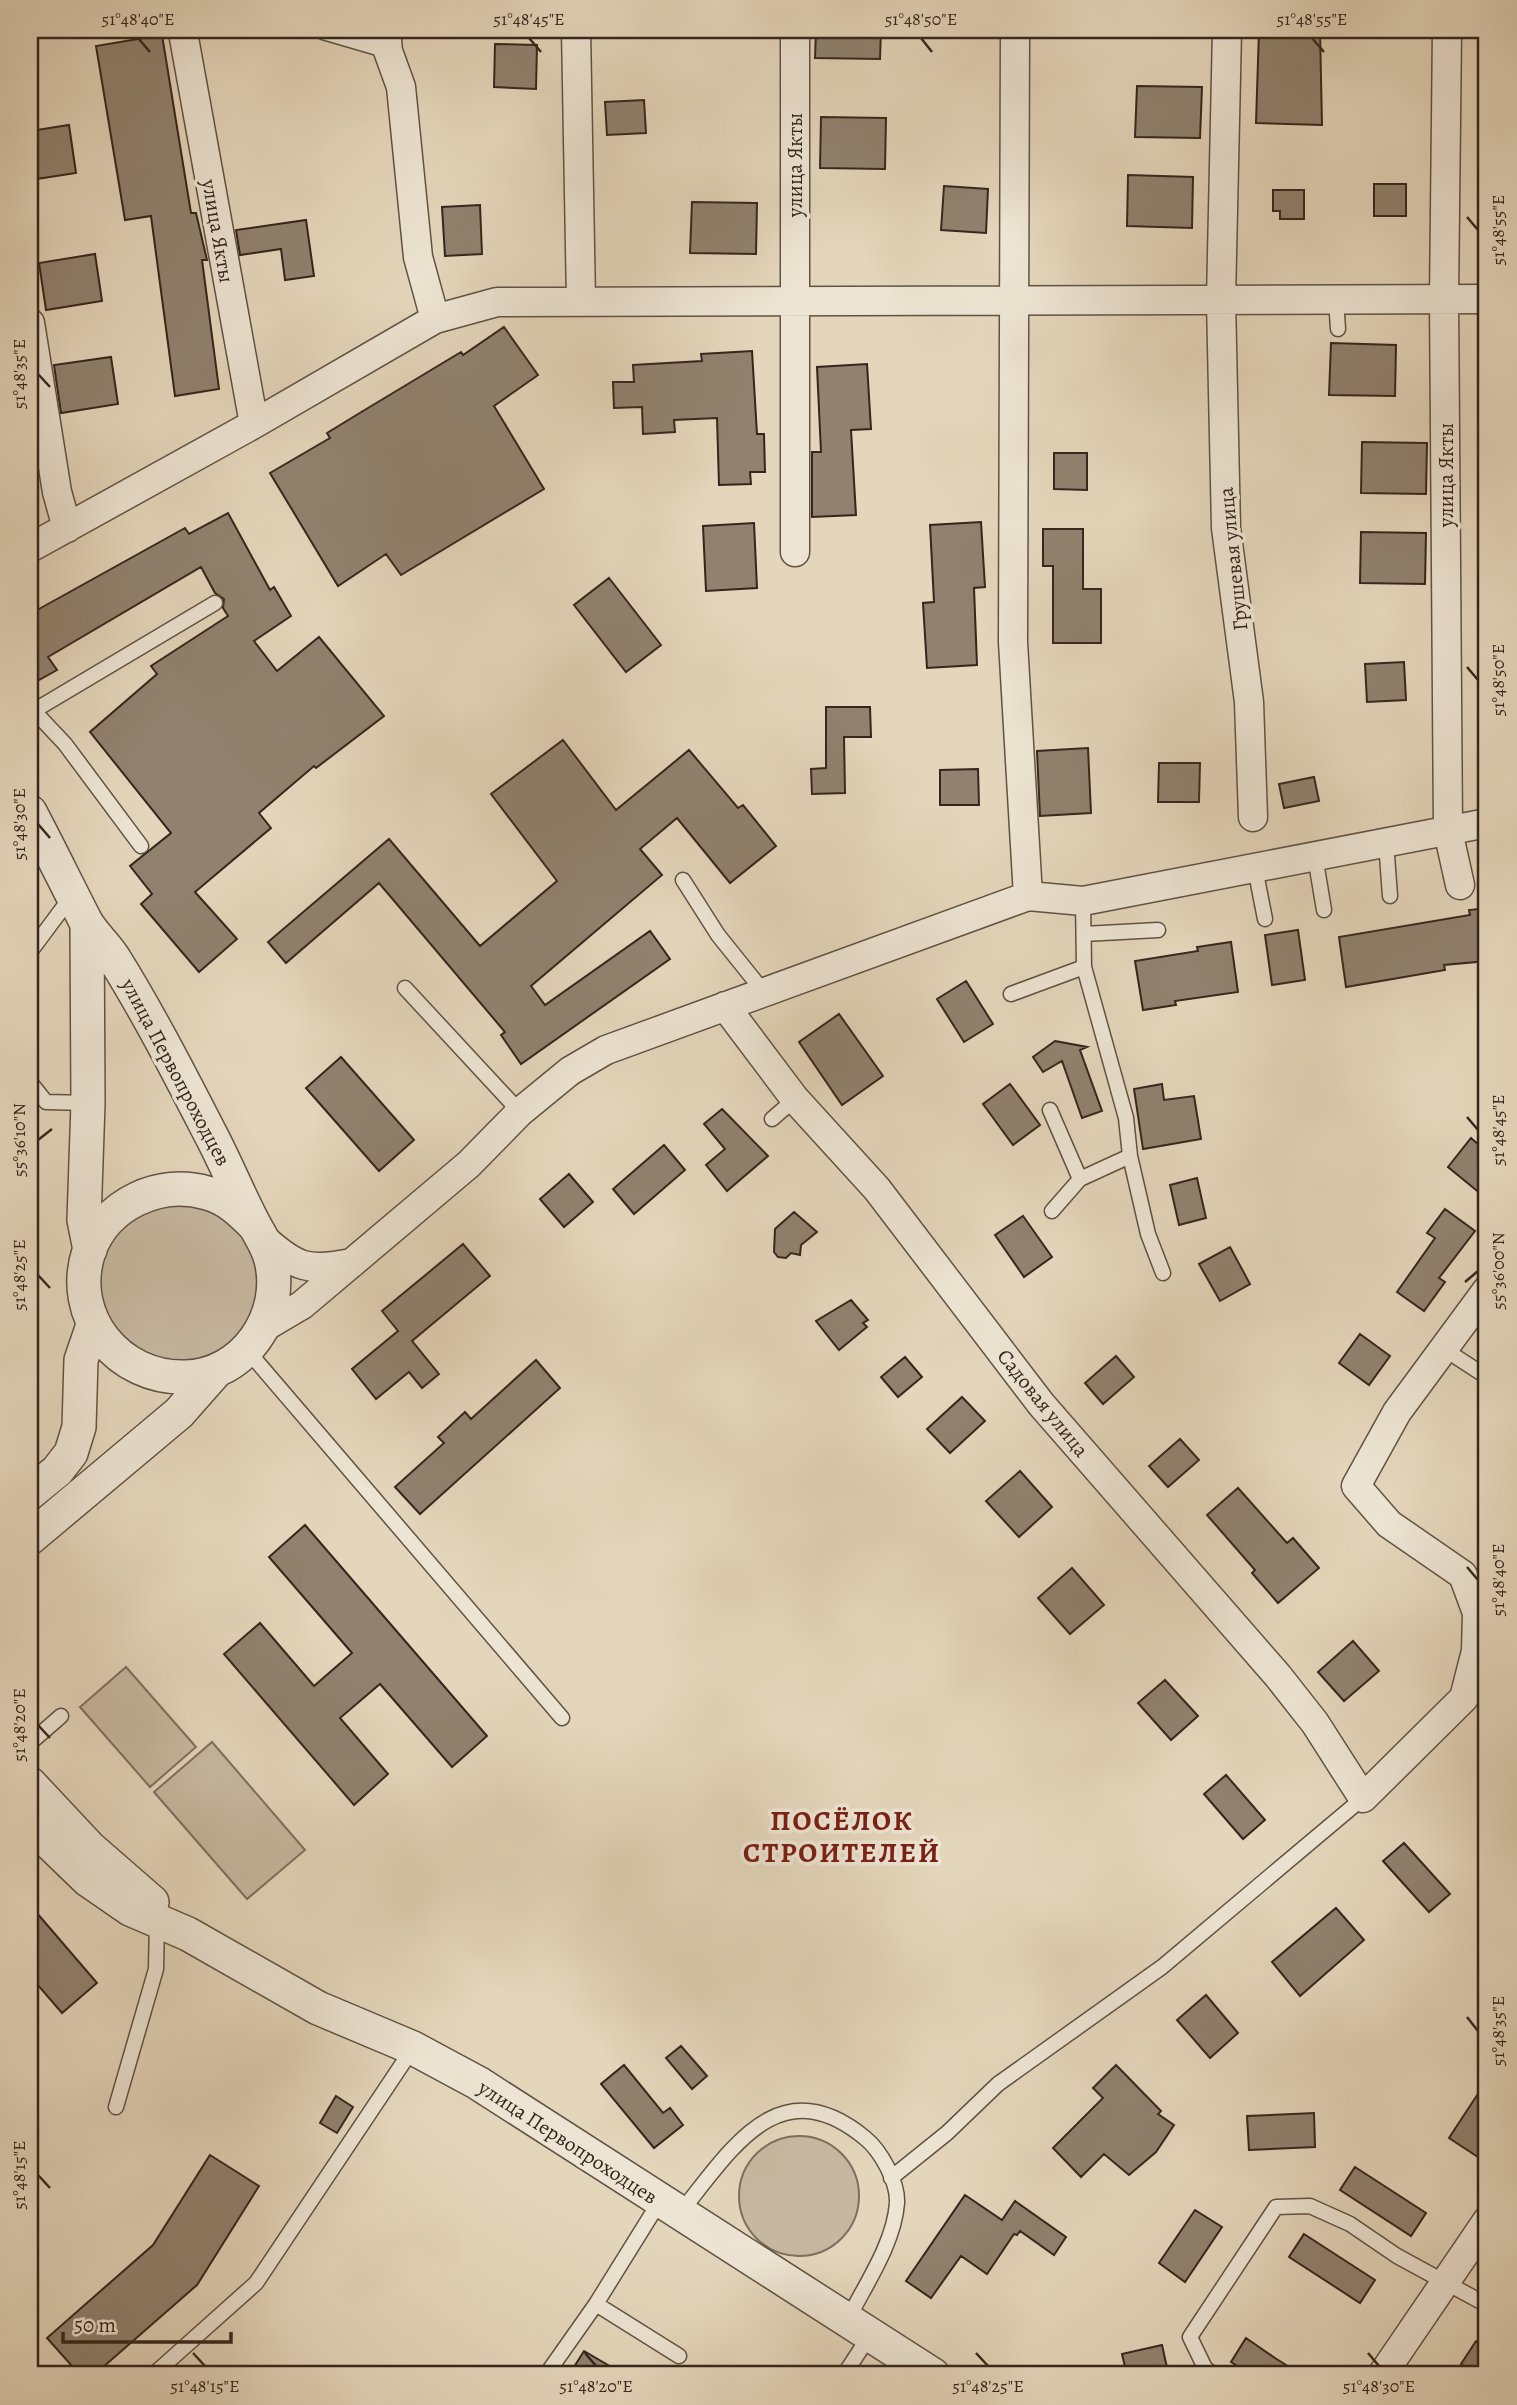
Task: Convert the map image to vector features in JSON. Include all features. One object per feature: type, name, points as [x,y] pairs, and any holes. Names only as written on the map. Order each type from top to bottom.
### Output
[{"type":"street","points":[[576,30],[581,301]]},
{"type":"street","name":"улица Якты","points":[[794,552],[795,30]]},
{"type":"street","points":[[1015,30],[1012,302],[1013,642],[1028,897]]},
{"type":"street","points":[[1221,300],[1227,30]]},
{"type":"street","name":"улица Якты","points":[[1447,30],[1444,299],[1448,831]]},
{"type":"street","name":"улица Якты","points":[[184,38],[254,424]]},
{"type":"street","points":[[387,40],[401,87],[418,257],[435,319]]},
{"type":"street","points":[[30,548],[254,424],[435,319],[497,302],[1487,299]]},
{"type":"street","name":"Грушевая улица","points":[[1221,300],[1226,528],[1249,702],[1253,817]]},
{"type":"street","points":[[30,323],[57,492],[66,528]]},
{"type":"street","name":"улица Первопроходцев","points":[[30,812],[38,849],[74,893],[87,924],[114,957],[244,1198],[271,1259],[274,1283],[271,1306],[255,1339],[216,1371],[179,1413],[30,1538]]},
{"type":"street","points":[[255,1339],[355,1262],[468,1164],[520,1112],[570,1071],[606,1050],[1028,897],[1083,901],[1487,823]]},
{"type":"street","points":[[1448,831],[1460,884]]},
{"type":"street","name":"улица Первопроходцев","points":[[87,924],[88,1103],[84,1220],[90,1250]]},
{"type":"street","name":"Садовая улица","points":[[724,1006],[795,1099],[877,1189],[1041,1404],[1278,1676],[1315,1723],[1363,1798]]},
{"type":"street","name":"улица Первопроходцев","points":[[216,1371],[193,1377],[169,1378],[145,1372],[124,1361],[106,1345],[93,1325],[85,1300],[84,1275],[90,1250],[111,1218],[125,1205],[151,1192],[180,1188],[208,1193],[234,1206],[259,1232]]},
{"type":"street","points":[[259,1232],[300,1266],[324,1269],[355,1262]]},
{"type":"street","points":[[1363,1798],[1476,1694],[1479,1586],[1390,1524],[1356,1486],[1397,1412],[1487,1290]]},
{"type":"street","points":[[30,1493],[57,1471],[71,1453],[79,1427],[82,1360],[93,1325]]},
{"type":"street","name":"улица Первопроходцев","points":[[30,1784],[90,1848],[188,1934]]},
{"type":"street","name":"улица Первопроходцев","points":[[30,1824],[88,1880],[130,1909],[188,1934],[318,2008],[413,2048],[478,2083],[933,2375]]},
{"type":"street","points":[[1382,2375],[1487,2221]]},
{"type":"lane","points":[[323,32],[387,40]]},
{"type":"lane","points":[[1336,300],[1338,329]]},
{"type":"lane","points":[[141,846],[65,744],[32,712],[215,603]]},
{"type":"lane","points":[[1386,842],[1390,896]]},
{"type":"lane","points":[[1315,856],[1324,910]]},
{"type":"lane","points":[[1255,868],[1265,919]]},
{"type":"lane","points":[[683,880],[718,935],[763,991]]},
{"type":"lane","points":[[30,952],[74,893]]},
{"type":"lane","points":[[1083,901],[1084,967],[1126,1118],[1130,1156],[1149,1234],[1163,1273]]},
{"type":"lane","points":[[1084,934],[1158,930]]},
{"type":"lane","points":[[1011,994],[1084,967]]},
{"type":"lane","points":[[405,988],[520,1112]]},
{"type":"lane","points":[[30,1082],[46,1102],[88,1103]]},
{"type":"lane","points":[[772,1119],[795,1099]]},
{"type":"lane","points":[[1050,1110],[1080,1179]]},
{"type":"lane","points":[[1052,1212],[1080,1179],[1130,1156]]},
{"type":"lane","points":[[255,1339],[562,1718]]},
{"type":"lane","points":[[1444,1349],[1487,1377]]},
{"type":"lane","points":[[30,1743],[61,1716]]},
{"type":"lane","points":[[891,2178],[947,2133],[998,2084],[1162,1967],[1363,1798]]},
{"type":"lane","points":[[116,2107],[156,1969],[157,1921]]},
{"type":"lane","points":[[153,2375],[256,2283],[413,2048]]},
{"type":"lane","points":[[546,2375],[670,2207],[754,2129],[777,2115],[803,2110],[825,2112],[849,2125],[872,2143],[891,2178],[897,2201],[891,2231],[844,2375]]},
{"type":"lane","points":[[1214,2375],[1205,2368],[1190,2337],[1276,2207],[1310,2206],[1350,2224],[1397,2256],[1447,2280],[1487,2305]]},
{"type":"lane","points":[[596,2304],[679,2356]]},
{"type":"shaded area","points":[[162,1203],[189,1203],[222,1215],[248,1241],[257,1258],[262,1293],[257,1311],[228,1349],[213,1358],[167,1366],[117,1339],[98,1294],[96,1273],[106,1246],[125,1225]]},
{"type":"shaded area","points":[[126,1667],[196,1747],[150,1787],[80,1707]]},
{"type":"shaded area","points":[[212,1742],[305,1850],[247,1899],[154,1792]]},
{"type":"shaded area","points":[[799,2136],[822,2141],[841,2154],[854,2173],[859,2196],[854,2219],[841,2238],[822,2251],[799,2256],[776,2251],[757,2238],[744,2219],[739,2196],[744,2173],[757,2154],[776,2141]]},
{"type":"building","points":[[816,30],[881,30],[880,59],[815,58]]},
{"type":"building","points":[[1259,30],[1320,30],[1322,125],[1256,123]]},
{"type":"building","points":[[162,35],[191,213],[196,213],[207,260],[202,260],[219,389],[175,396],[151,216],[125,220],[96,46]]},
{"type":"building","points":[[495,44],[537,45],[536,89],[494,87]]},
{"type":"building","points":[[1137,86],[1202,87],[1200,138],[1135,137]]},
{"type":"building","points":[[644,100],[646,133],[607,135],[605,102]]},
{"type":"building","points":[[821,117],[886,118],[885,169],[820,168]]},
{"type":"building","points":[[69,125],[76,173],[30,180],[30,131]]},
{"type":"building","points":[[1128,175],[1193,177],[1192,228],[1127,226]]},
{"type":"building","points":[[1374,184],[1406,184],[1406,216],[1374,216]]},
{"type":"building","points":[[944,186],[988,189],[986,233],[941,230]]},
{"type":"building","points":[[1273,190],[1304,190],[1304,219],[1280,219],[1280,211],[1273,211]]},
{"type":"building","points":[[692,202],[757,203],[756,254],[690,253]]},
{"type":"building","points":[[480,205],[482,254],[445,256],[442,207]]},
{"type":"building","points":[[306,220],[314,276],[285,280],[281,249],[240,255],[236,230]]},
{"type":"building","points":[[95,254],[102,301],[46,310],[39,263]]},
{"type":"building","points":[[504,327],[538,375],[494,406],[544,489],[401,575],[386,554],[338,586],[270,473],[330,438],[327,433],[461,352],[463,355]]},
{"type":"building","points":[[1331,343],[1396,345],[1395,396],[1329,395]]},
{"type":"building","points":[[752,351],[757,434],[764,434],[765,472],[750,472],[751,484],[719,485],[717,418],[674,420],[675,432],[643,434],[642,407],[614,408],[613,382],[634,382],[633,365],[702,361],[701,354]]},
{"type":"building","points":[[111,357],[118,404],[61,413],[54,365]]},
{"type":"building","points":[[867,364],[871,429],[851,430],[856,515],[812,517],[812,452],[821,452],[817,367]]},
{"type":"building","points":[[1362,442],[1427,443],[1426,494],[1361,493]]},
{"type":"building","points":[[1054,453],[1087,453],[1087,490],[1054,489]]},
{"type":"building","points":[[228,513],[270,590],[274,587],[291,616],[254,641],[277,671],[319,637],[384,716],[316,768],[314,766],[259,813],[271,828],[195,892],[237,939],[199,972],[141,904],[152,894],[130,866],[171,833],[90,732],[157,674],[151,666],[228,616],[223,608],[224,599],[215,593],[201,567],[48,657],[57,670],[30,685],[30,614],[185,528],[189,534]]},
{"type":"building","points":[[981,522],[985,587],[974,588],[977,665],[927,668],[923,603],[934,602],[930,525]]},
{"type":"building","points":[[754,523],[757,588],[706,591],[703,526]]},
{"type":"building","points":[[1043,529],[1083,529],[1083,589],[1101,589],[1101,643],[1053,643],[1053,566],[1043,566]]},
{"type":"building","points":[[1361,532],[1426,533],[1425,584],[1360,583]]},
{"type":"building","points":[[609,578],[661,645],[626,672],[574,605]]},
{"type":"building","points":[[1404,662],[1406,700],[1367,702],[1365,664]]},
{"type":"building","points":[[826,707],[870,707],[871,737],[844,737],[845,793],[812,794],[811,769],[826,768]]},
{"type":"building","points":[[563,740],[616,810],[689,750],[738,808],[743,805],[776,846],[730,883],[677,818],[640,849],[662,875],[531,986],[545,1005],[650,931],[670,959],[521,1064],[501,1035],[505,1032],[379,883],[286,963],[268,942],[389,839],[480,946],[557,881],[491,794]]},
{"type":"building","points":[[1088,748],[1091,813],[1040,816],[1037,751]]},
{"type":"building","points":[[1159,763],[1200,763],[1199,802],[1158,802]]},
{"type":"building","points":[[978,769],[979,805],[940,805],[940,770]]},
{"type":"building","points":[[1314,777],[1319,801],[1284,808],[1279,784]]},
{"type":"building","points":[[1487,908],[1487,961],[1444,965],[1445,970],[1346,987],[1339,937],[1470,915],[1469,910]]},
{"type":"building","points":[[1298,930],[1305,980],[1272,985],[1265,935]]},
{"type":"building","points":[[1231,942],[1238,992],[1175,1001],[1176,1005],[1143,1010],[1135,961],[1198,951],[1197,947]]},
{"type":"building","points":[[966,981],[993,1024],[964,1042],[937,999]]},
{"type":"building","points":[[839,1014],[883,1076],[842,1105],[799,1042]]},
{"type":"building","points":[[1055,1041],[1087,1047],[1080,1050],[1102,1111],[1082,1118],[1062,1061],[1043,1072],[1033,1057]]},
{"type":"building","points":[[341,1057],[414,1140],[379,1171],[306,1088]]},
{"type":"building","points":[[1010,1084],[1040,1125],[1013,1145],[983,1104]]},
{"type":"building","points":[[1162,1084],[1164,1100],[1194,1096],[1201,1139],[1143,1149],[1134,1089]]},
{"type":"building","points":[[722,1109],[768,1156],[727,1191],[706,1165],[725,1149],[704,1124]]},
{"type":"building","points":[[1471,1138],[1487,1152],[1487,1199],[1448,1167]]},
{"type":"building","points":[[664,1145],[685,1170],[634,1214],[613,1189]]},
{"type":"building","points":[[569,1174],[593,1202],[564,1227],[540,1199]]},
{"type":"building","points":[[1197,1178],[1206,1218],[1179,1225],[1170,1185]]},
{"type":"building","points":[[1445,1209],[1475,1231],[1439,1278],[1445,1282],[1424,1311],[1397,1292],[1435,1238],[1427,1233]]},
{"type":"building","points":[[794,1212],[817,1232],[801,1245],[800,1255],[791,1253],[786,1258],[778,1257],[774,1252],[775,1229]]},
{"type":"building","points":[[1023,1216],[1052,1257],[1024,1277],[995,1235]]},
{"type":"building","points":[[463,1244],[490,1276],[412,1341],[439,1374],[422,1388],[409,1372],[376,1399],[352,1369],[398,1331],[382,1311]]},
{"type":"building","points":[[1230,1247],[1250,1284],[1220,1301],[1199,1264]]},
{"type":"building","points":[[851,1300],[868,1320],[863,1323],[867,1327],[839,1350],[816,1321]]},
{"type":"building","points":[[1360,1334],[1390,1356],[1369,1385],[1339,1363]]},
{"type":"building","points":[[1116,1356],[1134,1377],[1103,1404],[1085,1383]]},
{"type":"building","points":[[905,1357],[922,1377],[898,1397],[881,1377]]},
{"type":"building","points":[[536,1360],[560,1388],[420,1514],[395,1487],[444,1443],[438,1437],[465,1412],[471,1419]]},
{"type":"building","points":[[962,1397],[985,1421],[950,1453],[927,1429]]},
{"type":"building","points":[[1180,1439],[1199,1460],[1168,1487],[1149,1466]]},
{"type":"building","points":[[1020,1471],[1052,1507],[1019,1537],[986,1501]]},
{"type":"building","points":[[1238,1488],[1287,1543],[1293,1538],[1319,1568],[1278,1603],[1252,1573],[1255,1570],[1207,1515]]},
{"type":"building","points":[[305,1525],[487,1736],[452,1767],[380,1684],[340,1718],[388,1774],[354,1805],[224,1654],[260,1623],[314,1686],[352,1653],[269,1557]]},
{"type":"building","points":[[1072,1568],[1104,1605],[1070,1634],[1038,1598]]},
{"type":"building","points":[[1353,1641],[1379,1671],[1344,1701],[1318,1672]]},
{"type":"building","points":[[1165,1680],[1198,1716],[1171,1740],[1138,1703]]},
{"type":"building","points":[[1226,1775],[1265,1820],[1243,1839],[1204,1794]]},
{"type":"building","points":[[1404,1843],[1450,1894],[1429,1912],[1383,1861]]},
{"type":"building","points":[[30,1905],[97,1983],[62,2013],[30,1976]]},
{"type":"building","points":[[1336,1908],[1364,1940],[1300,1996],[1272,1962]]},
{"type":"building","points":[[1206,1995],[1238,2033],[1210,2058],[1177,2020]]},
{"type":"building","points":[[681,2046],[707,2076],[692,2089],[666,2058]]},
{"type":"building","points":[[624,2065],[663,2113],[670,2108],[683,2125],[654,2148],[601,2084]]},
{"type":"building","points":[[1116,2065],[1161,2111],[1158,2114],[1174,2125],[1156,2152],[1129,2175],[1104,2154],[1081,2177],[1053,2148],[1103,2098],[1093,2088]]},
{"type":"building","points":[[1487,2080],[1487,2163],[1449,2138]]},
{"type":"building","points":[[336,2096],[353,2107],[337,2133],[320,2123]]},
{"type":"building","points":[[1314,2113],[1315,2147],[1249,2150],[1247,2116]]},
{"type":"building","points":[[210,2155],[259,2186],[197,2285],[94,2375],[80,2375],[47,2338],[153,2245]]},
{"type":"building","points":[[1355,2167],[1426,2213],[1411,2236],[1340,2190]]},
{"type":"building","points":[[965,2195],[1002,2220],[1015,2201],[1066,2237],[1054,2255],[1020,2231],[1017,2235],[1014,2234],[987,2274],[961,2256],[931,2298],[906,2281]]},
{"type":"building","points":[[1195,2210],[1222,2227],[1185,2282],[1159,2263]]},
{"type":"building","points":[[1304,2234],[1375,2280],[1360,2303],[1289,2257]]},
{"type":"building","points":[[1246,2338],[1302,2375],[1251,2375],[1231,2362]]},
{"type":"building","points":[[1476,2341],[1487,2348],[1487,2375],[1478,2375],[1461,2364]]},
{"type":"building","points":[[1162,2345],[1168,2372],[1127,2375],[1122,2354]]},
{"type":"building","points":[[584,2351],[625,2375],[569,2375]]},
{"type":"district","name":"ПОСЁЛОК СТРОИТЕЛЕЙ","points":[[842,1837]]}]
